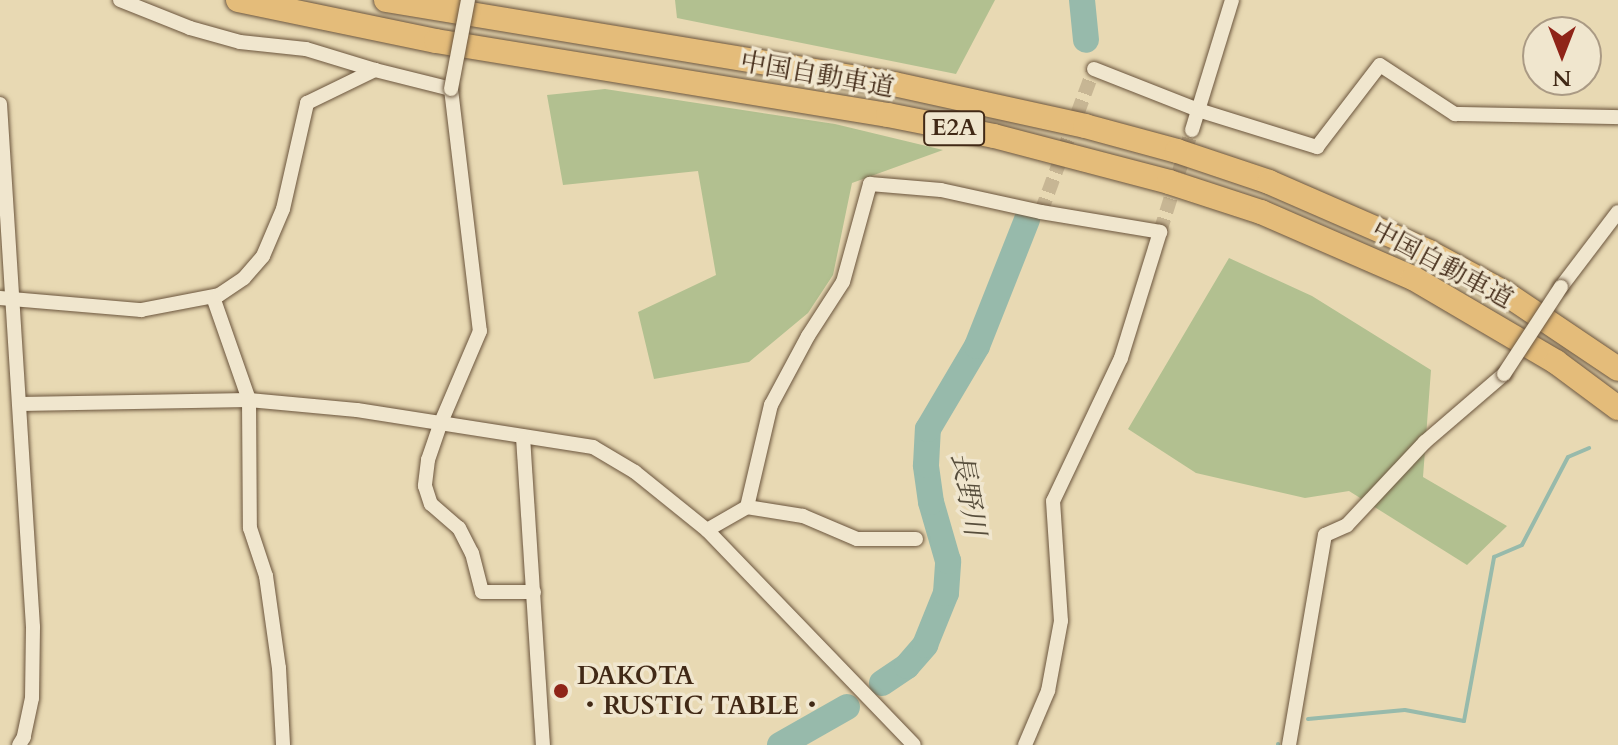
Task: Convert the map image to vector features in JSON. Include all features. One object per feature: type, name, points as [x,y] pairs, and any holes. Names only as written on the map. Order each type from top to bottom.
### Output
[{"type":"highway","name":"中国自動車道","points":[[238,0],[467,46],[888,115],[994,136],[1169,182],[1313,232],[1413,278],[1556,362],[1618,408]]},
{"type":"highway","name":"中国自動車道","points":[[386,0],[894,84],[1071,123],[1177,151],[1309,198],[1429,252],[1505,293],[1618,369]]},
{"type":"street","points":[[120,0],[190,28],[240,42],[306,49],[451,89]]},
{"type":"street","points":[[468,0],[451,89],[480,331],[440,425],[428,460],[425,486],[431,504],[459,528],[472,553],[482,592],[534,592]]},
{"type":"street","points":[[1192,130],[1232,0]]},
{"type":"street","points":[[1094,69],[1198,110],[1317,147],[1380,65],[1455,114],[1618,117]]},
{"type":"street","points":[[6,298],[141,310],[213,297],[244,278],[263,256],[283,209],[307,103],[375,70]]},
{"type":"street","points":[[0,104],[6,298],[20,404],[33,641],[32,698],[24,737],[19,745]]},
{"type":"street","points":[[747,507],[771,405],[808,336],[843,282],[870,184],[941,190],[1041,212],[1160,232],[1121,358],[1053,501],[1061,621],[1048,691],[1025,745]]},
{"type":"street","points":[[1289,745],[1325,535],[1347,525],[1425,442],[1504,374],[1561,287],[1618,212]]},
{"type":"street","points":[[213,297],[249,400],[250,528],[266,576],[279,668],[283,745]]},
{"type":"street","points":[[20,404],[249,400],[357,410],[593,447],[635,472],[707,530],[914,745]]},
{"type":"street","points":[[523,437],[543,745]]},
{"type":"street","points":[[707,530],[747,507],[803,516],[857,539],[916,539]]},
{"type":"green space","points":[[675,0],[995,0],[956,74],[677,18]]},
{"type":"green space","points":[[605,89],[835,124],[943,150],[852,183],[833,275],[808,313],[749,362],[654,379],[638,312],[716,275],[698,171],[563,185],[547,95]]},
{"type":"green space","points":[[1229,258],[1312,296],[1431,370],[1423,477],[1507,526],[1467,565],[1349,491],[1305,498],[1196,473],[1128,429]]},
{"type":"waterway","name":"長野川","points":[[1082,0],[1086,40]]},
{"type":"waterway","name":"長野川","points":[[882,683],[907,666],[925,645],[946,593],[948,561],[931,502],[926,465],[928,429],[977,346],[1027,220]]},
{"type":"waterway","points":[[1308,719],[1405,710],[1464,721],[1494,557],[1522,545],[1568,457],[1589,448]]},
{"type":"waterway","name":"長野川","points":[[780,745],[847,707]]},
{"type":"tunnel","points":[[1041,212],[1094,69]]},
{"type":"tunnel","points":[[1160,232],[1192,130]]},
{"type":"place","name":"DAKOTA ・RUSTIC TABLE・","points":[[561,691]]}]
